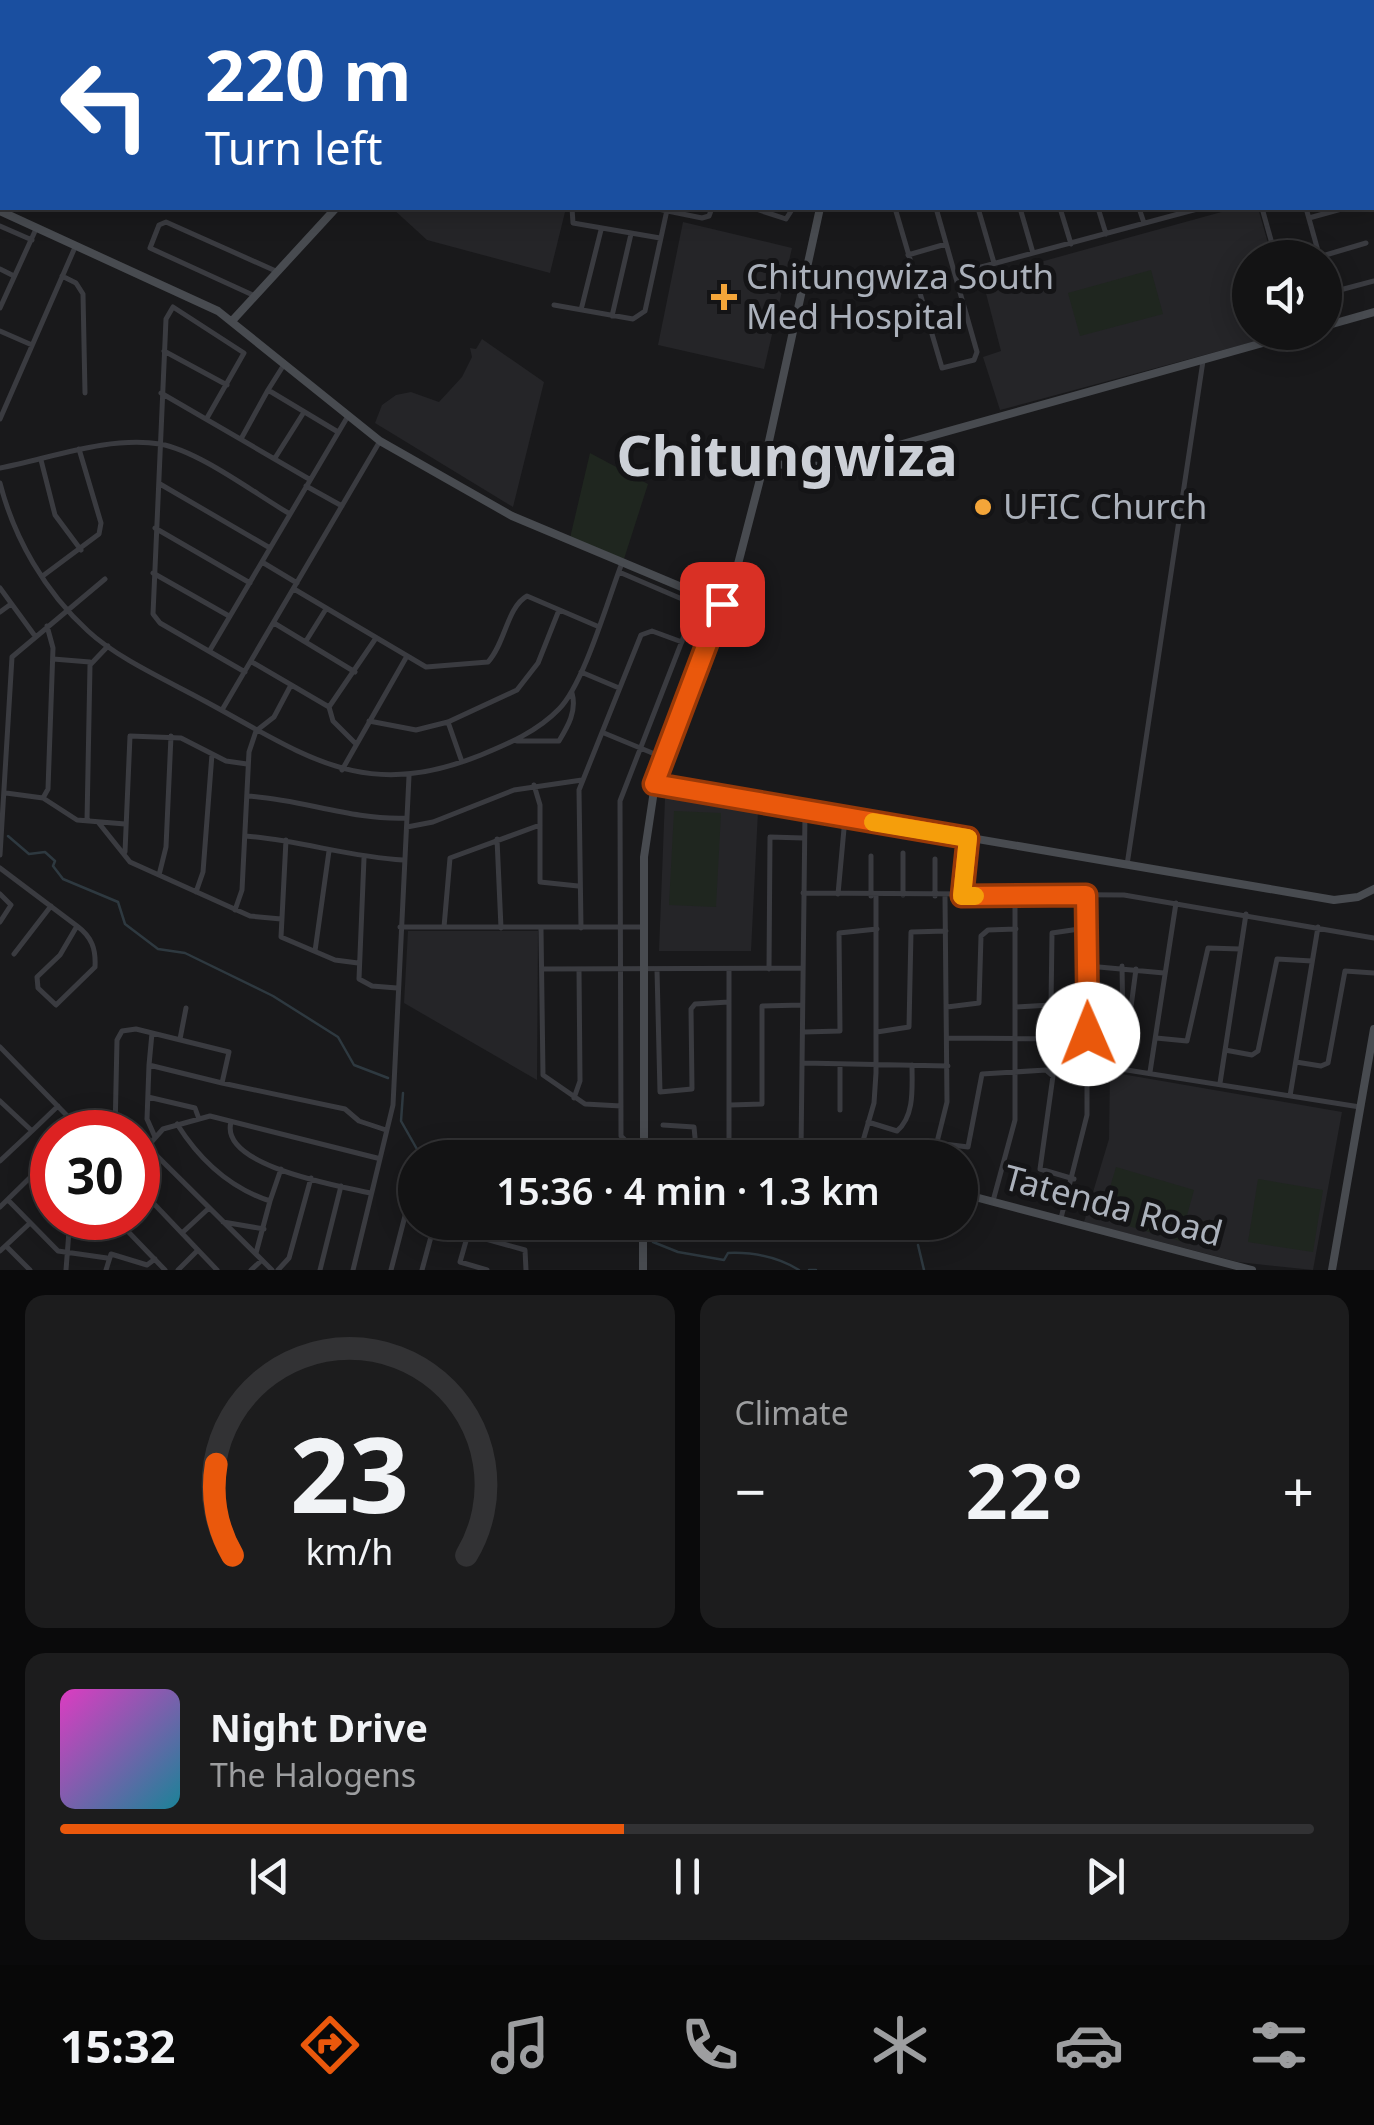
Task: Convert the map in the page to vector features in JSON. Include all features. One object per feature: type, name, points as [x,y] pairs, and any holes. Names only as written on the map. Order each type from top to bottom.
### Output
[{"type":"street","points":[[232,321],[334,210]]},
{"type":"street","points":[[572,210],[574,223],[660,238]]},
{"type":"street","points":[[554,305],[633,320],[645,311],[667,210],[705,218],[711,210]]},
{"type":"street","points":[[759,210],[786,219],[793,210]]},
{"type":"street","points":[[644,1140],[644,857],[654,784],[722,604],[764,464],[820,210]]},
{"type":"street","points":[[895,210],[942,368],[974,360],[977,355],[937,210]]},
{"type":"street","points":[[979,210],[994,263]]},
{"type":"street","points":[[1021,210],[1033,253]]},
{"type":"street","points":[[1061,210],[1070,244]]},
{"type":"street","points":[[1099,210],[1106,234]]},
{"type":"street","points":[[1141,210],[1144,223]]},
{"type":"street","points":[[955,274],[1182,210]]},
{"type":"street","points":[[1263,210],[1271,240]]},
{"type":"street","points":[[1307,210],[1315,240]]},
{"type":"street","points":[[1309,218],[1337,210]]},
{"type":"street","points":[[0,212],[232,321],[380,441],[512,516],[696,605],[620,801],[621,1136],[625,1140]]},
{"type":"street","points":[[255,296],[150,248],[159,225],[166,222],[278,272]]},
{"type":"street","points":[[0,226],[32,240]]},
{"type":"street","points":[[0,308],[37,228]]},
{"type":"street","points":[[581,310],[601,230]]},
{"type":"street","points":[[612,316],[630,234]]},
{"type":"street","points":[[1342,250],[1366,243]]},
{"type":"street","points":[[908,255],[946,244]]},
{"type":"street","points":[[0,419],[76,245]]},
{"type":"street","points":[[0,269],[14,276]]},
{"type":"street","points":[[62,276],[76,283],[83,294],[85,393]]},
{"type":"street","points":[[1342,289],[1374,280]]},
{"type":"street","points":[[207,418],[244,351],[173,307],[166,316],[161,393],[154,617],[245,672]]},
{"type":"street","points":[[1342,321],[1374,312]]},
{"type":"street","points":[[0,330],[32,345]]},
{"type":"street","points":[[764,464],[824,466],[1239,350]]},
{"type":"street","points":[[164,351],[227,385]]},
{"type":"street","points":[[1127,865],[1202,361]]},
{"type":"street","points":[[241,439],[285,362]]},
{"type":"street","points":[[268,390],[338,432]]},
{"type":"street","points":[[161,393],[275,458],[342,506]]},
{"type":"street","points":[[275,458],[304,412]]},
{"type":"street","points":[[210,651],[348,416]]},
{"type":"street","points":[[222,710],[380,441]]},
{"type":"street","points":[[0,468],[80,450],[160,444],[182,452],[290,514]]},
{"type":"street","points":[[44,576],[99,534],[101,524],[80,450]]},
{"type":"street","points":[[41,460],[54,515],[80,550]]},
{"type":"street","points":[[0,483],[15,536],[88,632],[301,756],[342,770],[408,776],[462,762],[515,741],[557,712],[580,672],[620,568]]},
{"type":"street","points":[[160,484],[270,548]]},
{"type":"street","points":[[155,528],[250,583]]},
{"type":"street","points":[[262,562],[326,609],[426,666],[488,662],[501,648],[521,598],[597,626]]},
{"type":"street","points":[[620,568],[722,604]]},
{"type":"street","points":[[153,574],[230,617]]},
{"type":"street","points":[[0,854],[12,657],[106,579]]},
{"type":"street","points":[[0,588],[35,636]]},
{"type":"street","points":[[0,612],[12,604]]},
{"type":"street","points":[[306,641],[326,609]]},
{"type":"street","points":[[369,721],[416,730],[448,722],[526,682],[559,610]]},
{"type":"street","points":[[274,623],[355,672]]},
{"type":"street","points":[[43,798],[48,789],[53,660],[46,626]]},
{"type":"street","points":[[581,928],[582,780],[646,631],[682,642]]},
{"type":"street","points":[[329,707],[376,638]]},
{"type":"street","points":[[86,821],[91,662],[108,646]]},
{"type":"street","points":[[342,770],[407,656]]},
{"type":"street","points":[[53,660],[91,662]]},
{"type":"street","points":[[252,662],[329,707],[333,722],[356,744]]},
{"type":"street","points":[[580,672],[620,688]]},
{"type":"street","points":[[234,910],[242,890],[247,764],[256,731],[274,718],[291,685]]},
{"type":"street","points":[[515,741],[537,745],[559,741],[575,703],[572,690]]},
{"type":"street","points":[[448,722],[462,762]]},
{"type":"street","points":[[603,732],[662,757]]},
{"type":"street","points":[[247,764],[235,764],[171,736],[130,736],[125,852],[127,860],[234,910],[281,919]]},
{"type":"street","points":[[158,875],[166,847],[171,736]]},
{"type":"street","points":[[196,892],[204,872],[212,754]]},
{"type":"street","points":[[352,1270],[393,1105],[408,776]]},
{"type":"street","points":[[406,827],[433,822],[534,785],[582,780]]},
{"type":"street","points":[[654,784],[1334,900],[1374,889]]},
{"type":"street","points":[[534,785],[540,825],[540,882],[579,886]]},
{"type":"street","points":[[6,793],[43,798],[68,817],[126,824]]},
{"type":"street","points":[[247,796],[292,800],[359,818],[406,818]]},
{"type":"street","points":[[801,1140],[805,812]]},
{"type":"street","points":[[838,895],[845,818]]},
{"type":"street","points":[[98,822],[125,852]]},
{"type":"street","points":[[444,927],[448,860],[540,825]]},
{"type":"street","points":[[769,969],[769,840],[773,835],[804,838]]},
{"type":"street","points":[[245,836],[286,840],[364,858],[404,860]]},
{"type":"street","points":[[962,896],[968,838]]},
{"type":"street","points":[[497,839],[501,928]]},
{"type":"street","points":[[286,840],[282,939],[358,963]]},
{"type":"street","points":[[315,952],[329,852]]},
{"type":"street","points":[[903,896],[904,853]]},
{"type":"street","points":[[863,1140],[876,1064],[877,1032],[877,929],[871,856]]},
{"type":"street","points":[[364,858],[358,963],[362,982],[398,988]]},
{"type":"street","points":[[935,859],[935,896]]},
{"type":"street","points":[[0,868],[77,926],[93,945],[95,967],[56,1005],[38,988],[37,977],[60,955],[77,926]]},
{"type":"street","points":[[802,893],[1086,895],[1176,902],[1374,938]]},
{"type":"street","points":[[0,894],[11,906],[0,922]]},
{"type":"street","points":[[1060,1222],[1087,1116],[1086,895]]},
{"type":"street","points":[[993,1201],[1015,1120],[1015,896]]},
{"type":"street","points":[[937,1140],[947,1102],[945,897]]},
{"type":"street","points":[[1150,1072],[1176,902]]},
{"type":"street","points":[[14,954],[51,906]]},
{"type":"street","points":[[1220,1084],[1246,914]]},
{"type":"street","points":[[400,926],[644,928]]},
{"type":"street","points":[[1290,1096],[1318,927]]},
{"type":"street","points":[[541,928],[542,1075],[592,1106],[622,1106]]},
{"type":"street","points":[[1015,1007],[1051,1005],[1052,933],[1086,928]]},
{"type":"street","points":[[803,1032],[840,1031],[840,933],[877,929]]},
{"type":"street","points":[[947,1008],[980,1003],[981,936],[988,930],[1016,929]]},
{"type":"street","points":[[877,1032],[910,1027],[911,932],[946,931]]},
{"type":"street","points":[[1156,1038],[1187,1041],[1207,950],[1215,945],[1240,948]]},
{"type":"street","points":[[1226,1050],[1252,1055],[1258,1052],[1277,958],[1312,960]]},
{"type":"street","points":[[1087,966],[1122,966],[1164,973]]},
{"type":"street","points":[[1122,966],[1122,1028],[1129,1022],[1136,969]]},
{"type":"street","points":[[574,1098],[580,1082],[579,968]]},
{"type":"street","points":[[542,970],[802,968]]},
{"type":"street","points":[[657,970],[660,1092],[692,1089],[691,1009],[695,1004],[729,1002]]},
{"type":"street","points":[[729,970],[729,1140]]},
{"type":"street","points":[[1296,1062],[1321,1066],[1328,1062],[1346,971],[1374,972]]},
{"type":"street","points":[[730,1106],[762,1104],[762,1006],[802,1005]]},
{"type":"street","points":[[180,1039],[186,1008]]},
{"type":"street","points":[[116,1110],[119,1034],[136,1029],[229,1052],[222,1084]]},
{"type":"street","points":[[1332,1270],[1374,1029]]},
{"type":"street","points":[[148,1110],[152,1033]]},
{"type":"street","points":[[948,1038],[1088,1039]]},
{"type":"street","points":[[0,1047],[61,1110]]},
{"type":"street","points":[[802,1063],[948,1066]]},
{"type":"street","points":[[840,1064],[840,1110]]},
{"type":"street","points":[[1089,1064],[1360,1107]]},
{"type":"street","points":[[868,1122],[897,1132],[903,1128],[912,1096],[912,1065]]},
{"type":"street","points":[[149,1066],[345,1110],[359,1121],[387,1130]]},
{"type":"street","points":[[969,1140],[982,1074],[1046,1070],[1053,1076],[1040,1169],[1074,1179]]},
{"type":"street","points":[[148,1098],[195,1108],[199,1119]]},
{"type":"street","points":[[0,1101],[30,1129]]},
{"type":"street","points":[[54,1110],[58,1106]]},
{"type":"street","points":[[160,1134],[177,1124],[210,1116],[378,1158]]},
{"type":"street","points":[[230,1122],[233,1141],[254,1161],[370,1194]]},
{"type":"street","points":[[177,1124],[236,1188],[270,1201]]},
{"type":"street","points":[[663,1126],[694,1127],[695,1140]]},
{"type":"street","points":[[0,1161],[30,1133]]},
{"type":"street","points":[[0,1147],[7,1154]]},
{"type":"street","points":[[160,1159],[275,1270],[290,1258],[312,1178]]},
{"type":"street","points":[[256,1253],[281,1169]]},
{"type":"street","points":[[0,1207],[30,1178]]},
{"type":"street","points":[[320,1270],[341,1186]]},
{"type":"street","name":"Tatenda Road","points":[[978,1197],[1252,1270]]},
{"type":"street","points":[[0,1252],[30,1224],[8,1200]]},
{"type":"street","points":[[182,1233],[209,1208]]},
{"type":"street","points":[[160,1210],[217,1270]]},
{"type":"street","points":[[222,1222],[264,1229]]},
{"type":"street","points":[[488,1270],[460,1262],[468,1234],[525,1250],[526,1270]]},
{"type":"street","points":[[49,1240],[67,1255],[107,1258]]},
{"type":"street","points":[[66,1270],[68,1240]]},
{"type":"street","points":[[136,1240],[165,1270]]},
{"type":"street","points":[[391,1270],[399,1240]]},
{"type":"street","points":[[422,1270],[430,1240]]},
{"type":"street","points":[[643,1270],[644,1240]]},
{"type":"street","points":[[6,1246],[30,1270]]},
{"type":"street","points":[[178,1270],[198,1250]]},
{"type":"street","points":[[106,1270],[110,1254],[146,1265],[155,1259]]},
{"type":"street","points":[[251,1270],[262,1260]]},
{"type":"shaded area","points":[[394,210],[566,210],[550,273],[427,240]]},
{"type":"shaded area","points":[[1229,210],[1259,210],[1267,240],[1232,240],[1232,347],[1000,410],[983,357],[1001,351],[982,278]]},
{"type":"shaded area","name":"Chitungwiza South Med Hospital","points":[[683,222],[792,248],[764,369],[658,345]]},
{"type":"shaded area","points":[[1151,270],[1163,314],[1080,336],[1068,293]]},
{"type":"shaded area","points":[[482,339],[544,382],[513,507],[375,423],[382,405],[396,395],[411,392],[439,402],[462,377],[472,357],[470,348],[476,349]]},
{"type":"shaded area","points":[[590,453],[648,484],[624,559],[570,538]]},
{"type":"shaded area","points":[[665,798],[758,811],[751,951],[659,951]]},
{"type":"shaded area","points":[[674,811],[721,813],[716,907],[669,905]]},
{"type":"shaded area","points":[[408,931],[538,931],[537,1080],[404,1003]]},
{"type":"shaded area","points":[[1110,1072],[1342,1112],[1313,1270],[1238,1262],[1084,1222],[1109,1139]]},
{"type":"shaded area","points":[[1116,1167],[1194,1190],[1180,1241],[1101,1218]]},
{"type":"shaded area","points":[[1258,1179],[1323,1190],[1313,1252],[1248,1242]]},
{"type":"waterway","points":[[8,836],[29,854],[45,852],[55,861],[53,866],[63,879],[118,902],[125,924],[158,949],[185,953],[273,996],[338,1037],[354,1065],[388,1078]]},
{"type":"waterway","points":[[403,1093],[401,1121],[412,1140]]},
{"type":"waterway","points":[[653,1242],[678,1252],[724,1260],[728,1253],[765,1256],[799,1270]]},
{"type":"waterway","points":[[918,1245],[924,1270]]},
{"type":"waterway","points":[[809,1270],[816,1270]]},
{"type":"slow traffic","points":[[873,822],[968,838],[962,896],[975,896]]},
{"type":"place","name":"Chitungwiza South Med Hospital","points":[[724,297]]},
{"type":"place","name":"UFIC Church","points":[[983,507]]},
{"type":"district","name":"Chitungwiza","points":[[787,457]]},
{"type":"route","points":[[722,604],[654,784],[968,838],[962,896],[1086,895],[1088,1034]]}]
